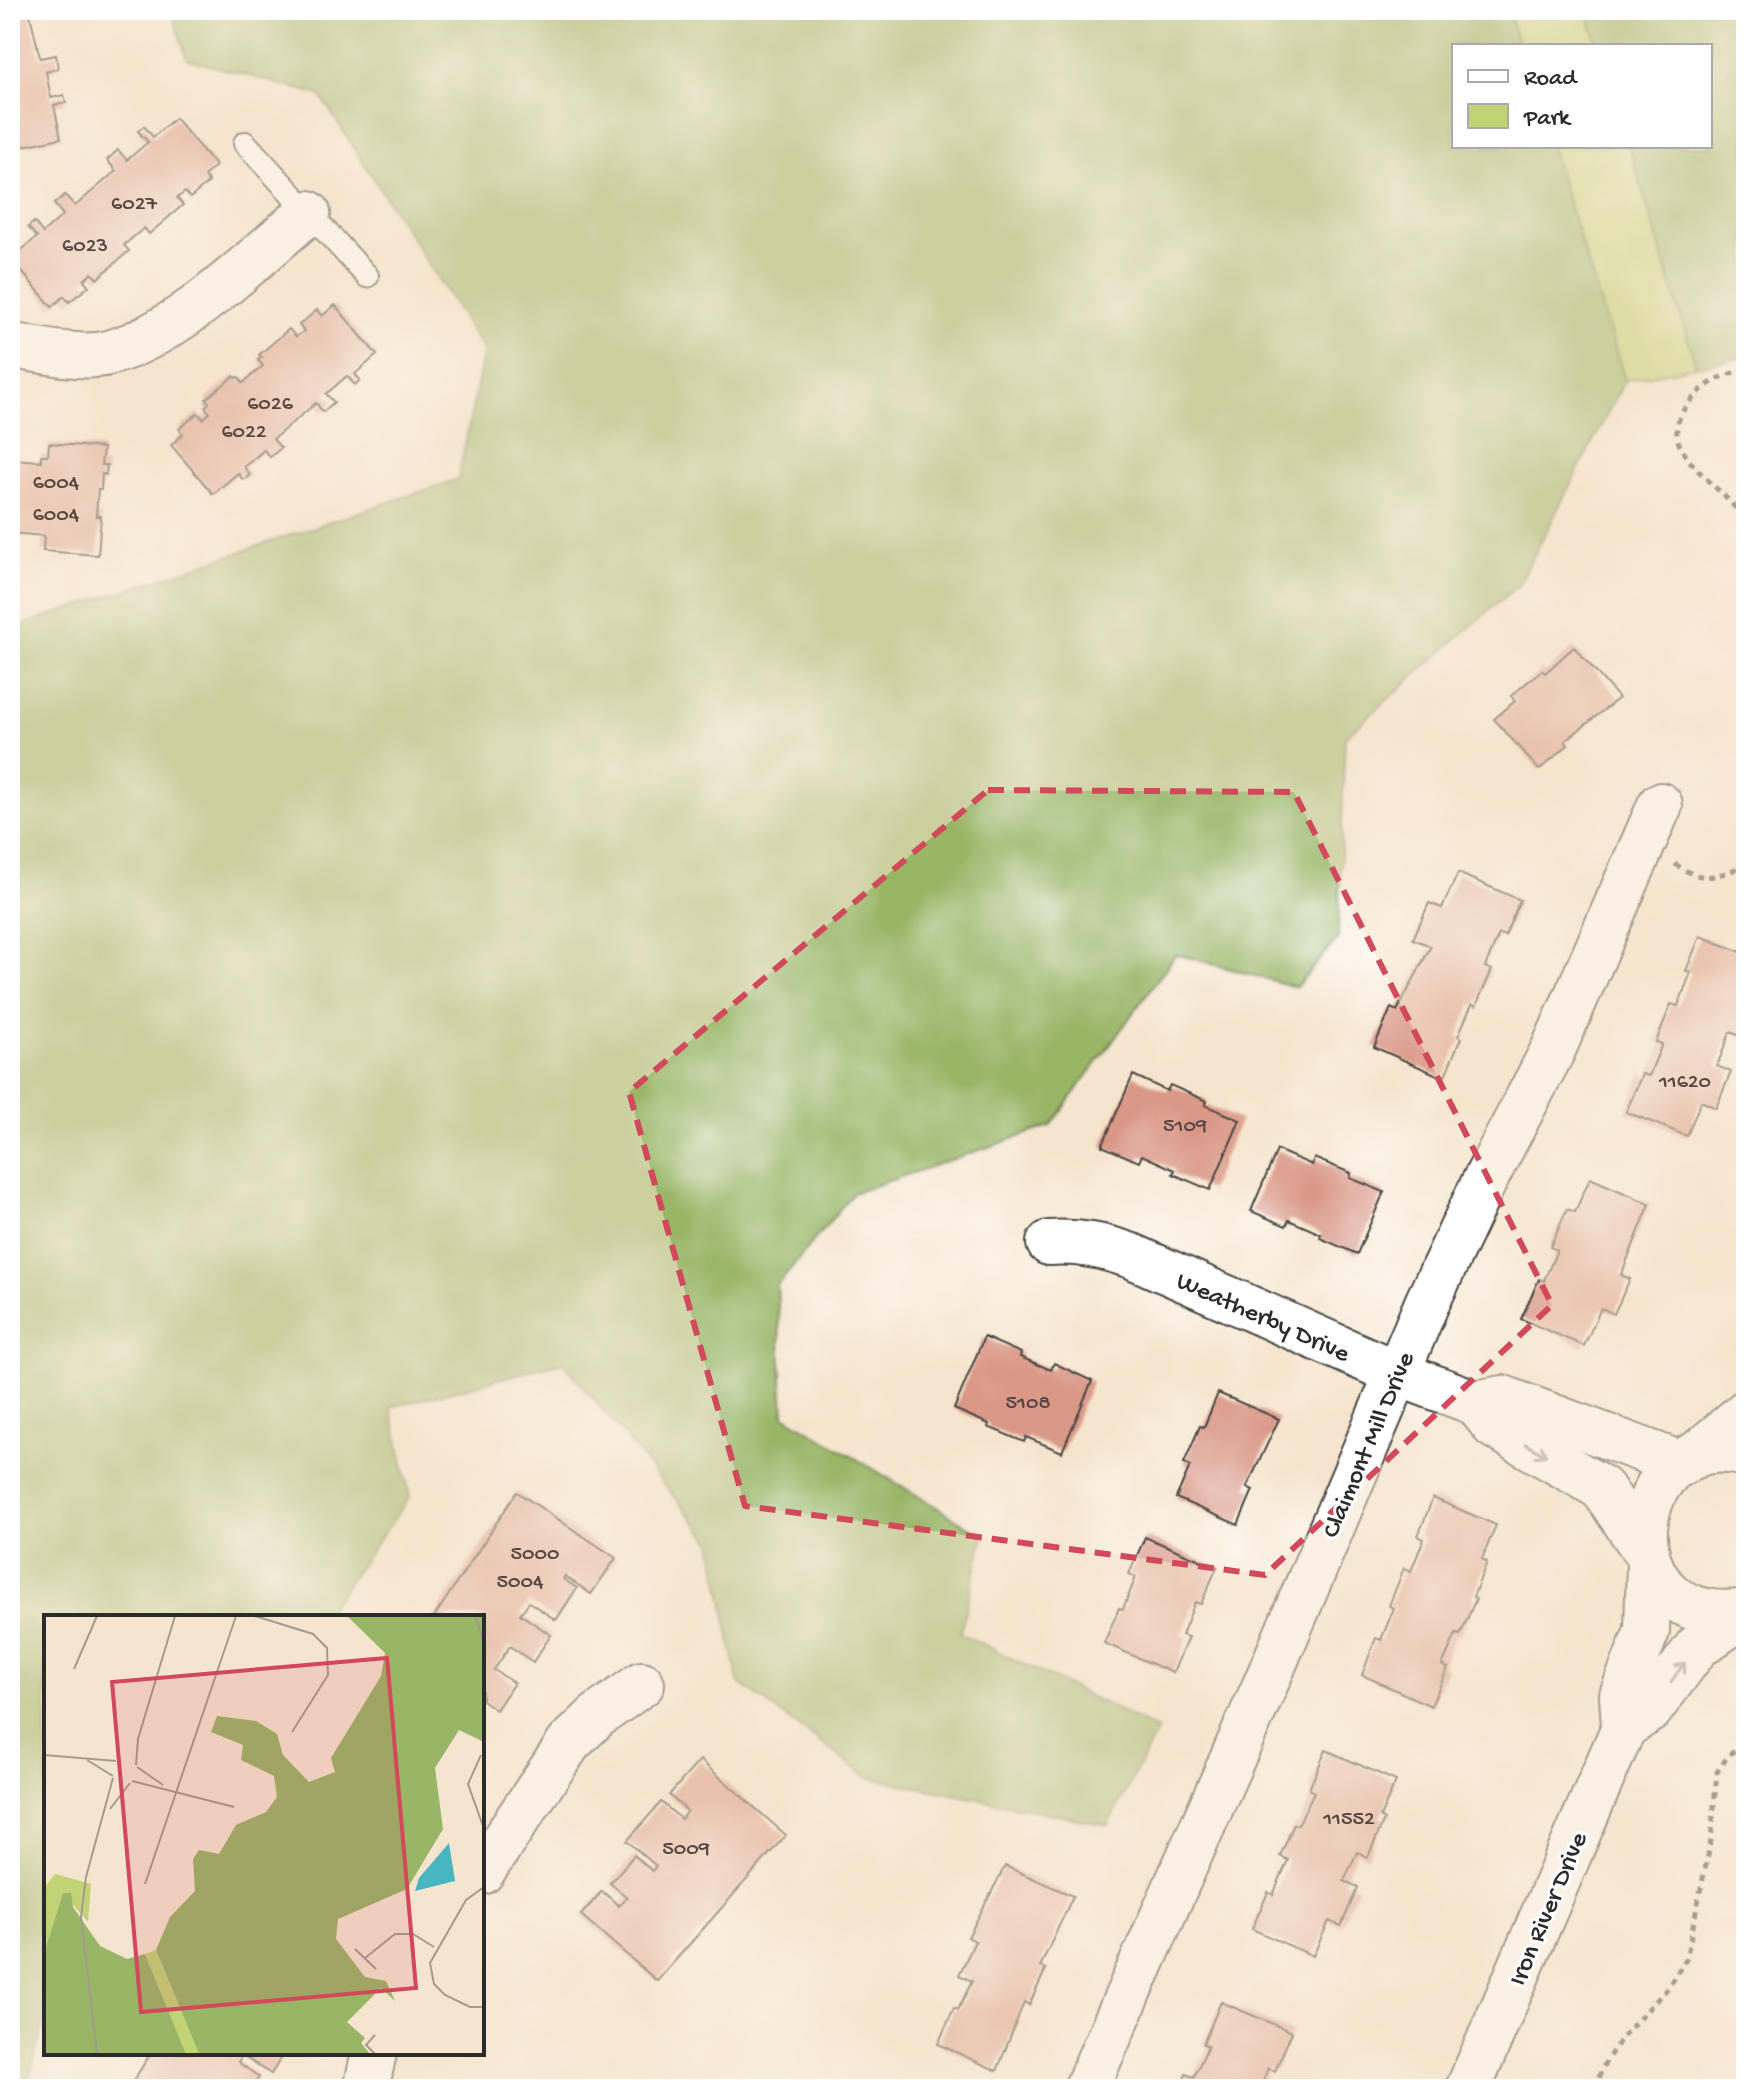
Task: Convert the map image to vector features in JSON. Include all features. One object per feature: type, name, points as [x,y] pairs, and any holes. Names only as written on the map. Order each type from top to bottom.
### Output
[{"type":"street","points":[[10,345],[55,353],[105,354],[156,334],[214,291],[308,213]]},
{"type":"street","name":"Claimont Mill Drive","points":[[1086,2089],[1266,1683],[1396,1373],[1484,1182],[1553,1050],[1660,805]]},
{"type":"street","name":"Weatherby Drive","points":[[1049,1243],[1078,1241],[1103,1246],[1396,1373],[1476,1403],[1503,1398],[1687,1460]]},
{"type":"street","name":"Weatherby Drive","points":[[1476,1403],[1494,1426],[1602,1488],[1659,1580],[1673,1595],[1709,1613],[1746,1612]]},
{"type":"street","points":[[1687,1460],[1746,1412]]},
{"type":"street","points":[[1687,1460],[1717,1451],[1746,1454]]},
{"type":"street","name":"Iron River Drive","points":[[1468,2089],[1624,1727],[1622,1695],[1647,1631],[1647,1557],[1643,1531],[1650,1502],[1666,1477],[1687,1460]]},
{"type":"street","name":"Iron River Drive","points":[[1624,1727],[1650,1710],[1697,1647],[1746,1612]]},
{"type":"street","points":[[484,1869],[569,1743],[597,1716],[642,1684]]},
{"type":"street","points":[[366,2089],[374,2055]]},
{"type":"lane","points":[[245,143],[367,276]]},
{"type":"path","points":[[1746,370],[1727,373],[1703,387],[1678,419],[1676,433],[1678,446],[1687,459],[1746,521]]},
{"type":"path","points":[[1642,849],[1702,879],[1746,865]]},
{"type":"path","points":[[1595,2089],[1602,2068],[1618,2043],[1666,1990],[1686,1959],[1711,1841],[1717,1772],[1746,1739]]},
{"type":"highlighted area","points":[[988,790],[1294,792],[1552,1305],[1265,1575],[745,1506],[629,1092]]},
{"type":"green space","points":[[171,10],[217,10],[224,17],[233,10],[1507,10],[1518,44],[1452,44],[1452,148],[1551,148],[1625,380],[1519,584],[1345,737],[1338,938],[1296,987],[1176,954],[1051,1126],[853,1193],[777,1285],[784,1415],[984,1536],[960,1633],[1158,1730],[1108,1825],[867,1777],[738,1682],[712,1542],[563,1362],[391,1407],[410,1497],[324,1615],[44,1615],[44,2022],[26,2089],[10,2089],[10,629],[458,479],[484,351],[320,95],[187,59]]},
{"type":"green space","points":[[1507,10],[1587,10],[1597,44],[1518,44]]},
{"type":"green space","points":[[1587,10],[1746,10],[1746,357],[1696,366],[1630,148],[1712,148],[1712,44],[1597,44]]},
{"type":"green space","points":[[1551,148],[1630,148],[1696,366],[1625,380]]},
{"type":"building","points":[[10,10],[29,10],[40,58],[56,55],[58,68],[46,72],[51,98],[64,95],[66,103],[54,105],[61,138],[10,149]]},
{"type":"building","points":[[175,118],[216,166],[204,176],[209,182],[190,198],[185,192],[177,198],[183,205],[149,234],[144,228],[124,245],[129,251],[97,279],[92,273],[84,280],[89,286],[69,302],[64,296],[52,307],[11,259],[37,237],[28,227],[34,222],[43,233],[63,215],[54,204],[65,195],[75,206],[116,171],[107,160],[118,150],[127,160],[148,142],[138,131],[144,126],[153,137]]},
{"type":"building","points":[[335,305],[377,355],[355,374],[360,380],[355,385],[347,376],[326,394],[334,402],[323,412],[316,403],[273,439],[281,448],[270,457],[264,450],[244,467],[250,475],[243,480],[238,473],[213,494],[171,445],[183,434],[179,429],[198,413],[203,419],[210,413],[205,407],[209,403],[206,399],[234,376],[243,383],[263,366],[258,360],[262,357],[259,355],[289,329],[296,337],[304,331],[299,325],[317,310],[322,316]]},
{"type":"building","points":[[49,443],[103,448],[101,465],[107,465],[106,475],[102,474],[101,490],[98,490],[96,516],[101,516],[98,555],[43,551],[44,536],[10,533],[10,459],[41,461],[41,455],[48,455]]},
{"type":"building","points":[[1574,647],[1619,698],[1565,741],[1568,745],[1539,770],[1494,719],[1515,701],[1511,696],[1542,670],[1545,673]]},
{"type":"building","points":[[1458,873],[1520,900],[1505,936],[1499,934],[1485,967],[1492,970],[1476,1006],[1472,1004],[1444,1078],[1374,1047],[1391,1008],[1397,1011],[1431,946],[1413,939],[1429,903],[1442,908]]},
{"type":"building","points":[[1700,936],[1746,954],[1746,1038],[1730,1032],[1717,1066],[1731,1072],[1716,1108],[1701,1101],[1687,1136],[1626,1112],[1642,1074],[1649,1076],[1662,1044],[1656,1042],[1671,1004],[1678,1006],[1691,972],[1686,971]]},
{"type":"building","points":[[1133,1075],[1167,1091],[1170,1085],[1240,1120],[1210,1190],[1173,1174],[1175,1170],[1142,1155],[1139,1162],[1102,1146]]},
{"type":"building","points":[[1277,1150],[1312,1165],[1314,1158],[1351,1173],[1350,1178],[1384,1192],[1357,1254],[1289,1220],[1286,1226],[1251,1211]]},
{"type":"building","points":[[1590,1178],[1650,1204],[1621,1275],[1630,1279],[1614,1314],[1601,1308],[1584,1346],[1521,1319],[1539,1279],[1544,1281],[1557,1250],[1550,1247],[1567,1209],[1575,1212]]},
{"type":"building","points":[[984,1337],[1051,1370],[1054,1363],[1092,1381],[1062,1452],[1026,1437],[1024,1442],[954,1409]]},
{"type":"building","points":[[1218,1393],[1279,1419],[1247,1487],[1253,1490],[1238,1525],[1176,1498],[1190,1466],[1184,1463]]},
{"type":"building","points":[[517,1492],[616,1558],[591,1594],[565,1576],[563,1579],[577,1588],[556,1620],[529,1602],[520,1614],[551,1635],[533,1662],[510,1646],[494,1670],[514,1683],[496,1710],[484,1701],[484,1615],[435,1615]]},
{"type":"building","points":[[1433,1498],[1496,1525],[1482,1559],[1487,1562],[1473,1597],[1476,1599],[1442,1665],[1448,1668],[1431,1706],[1362,1675],[1376,1638],[1381,1640],[1394,1608],[1389,1606],[1404,1568],[1411,1571],[1424,1539],[1418,1536]]},
{"type":"building","points":[[1145,1537],[1217,1567],[1201,1604],[1195,1602],[1182,1635],[1188,1637],[1173,1673],[1104,1643],[1136,1577],[1129,1574]]},
{"type":"building","points":[[1326,1750],[1396,1781],[1380,1817],[1384,1820],[1368,1857],[1357,1852],[1344,1881],[1358,1887],[1341,1926],[1329,1921],[1313,1956],[1252,1929],[1268,1892],[1273,1895],[1288,1860],[1280,1856],[1294,1824],[1298,1825],[1314,1792],[1309,1789]]},
{"type":"building","points":[[700,1760],[786,1835],[657,1981],[581,1915],[602,1891],[619,1906],[627,1897],[610,1883],[634,1855],[652,1871],[656,1866],[627,1841],[661,1802],[681,1819],[687,1811],[669,1795]]},
{"type":"building","points":[[1005,1866],[1073,1896],[1040,1967],[1046,1969],[1029,2005],[1024,2002],[997,2071],[938,2044],[954,2008],[958,2010],[972,1981],[959,1975],[975,1941],[968,1937]]},
{"type":"building","points":[[1221,2002],[1292,2032],[1275,2071],[1268,2068],[1260,2089],[1180,2089],[1186,2074],[1194,2077],[1208,2046],[1203,2044]]},
{"type":"building","points":[[150,2055],[242,2055],[238,2062],[259,2077],[251,2089],[128,2089]]},
{"type":"building","points":[[242,2055],[283,2055],[271,2074]]}]
